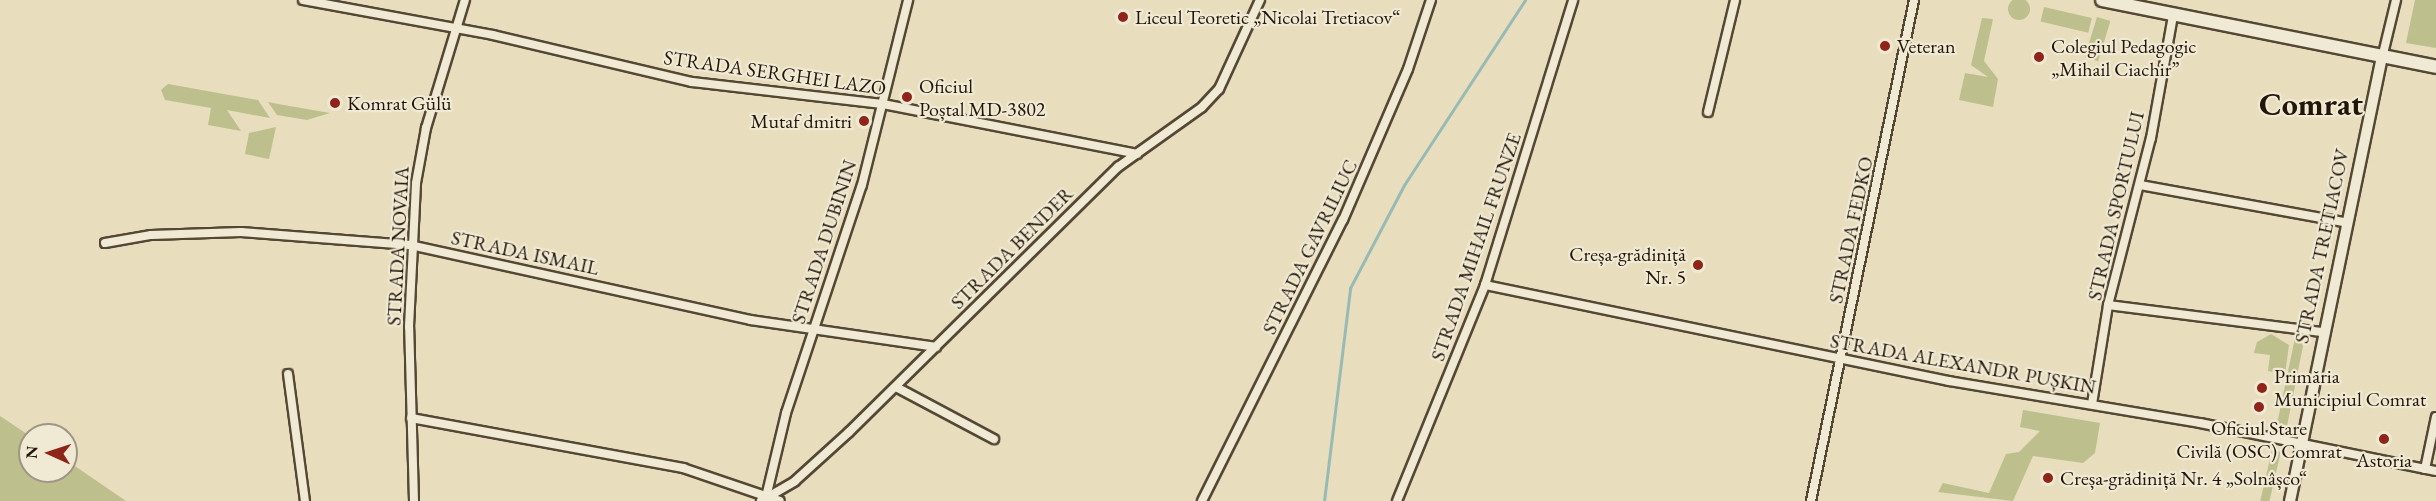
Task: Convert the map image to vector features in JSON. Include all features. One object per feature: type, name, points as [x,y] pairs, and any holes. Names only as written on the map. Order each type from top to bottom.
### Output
[{"type":"main road","points":[[2102,0],[2436,67]]},
{"type":"street","name":"STRADA SERGHEI LAZO","points":[[303,0],[456,28],[692,82],[883,105],[1137,154]]},
{"type":"street","name":"STRADA NOVAIA","points":[[414,501],[410,245],[421,147],[465,0]]},
{"type":"street","name":"STRADA DUBININ","points":[[764,497],[812,330],[862,185],[908,0]]},
{"type":"street","name":"STRADA BENDER","points":[[764,497],[795,481],[896,387],[1101,183],[1137,154],[1176,129],[1219,89],[1260,0]]},
{"type":"street","name":"STRADA GAVRILIUC","points":[[1202,501],[1348,210],[1408,69],[1431,0]]},
{"type":"street","name":"STRADA MIHAIL FRUNZE","points":[[1397,501],[1485,285],[1573,0]]},
{"type":"street","points":[[1708,112],[1736,0]]},
{"type":"street","name":"STRADA FEDKO","points":[[1811,501],[1842,360],[1914,0]]},
{"type":"street","name":"STRADA TRETIACOV","points":[[2290,501],[2344,222],[2396,0]]},
{"type":"street","name":"STRADA SPORTULUI","points":[[2092,404],[2108,305],[2140,185],[2173,15]]},
{"type":"street","points":[[2140,185],[2344,222]]},
{"type":"street","name":"STRADA ISMAIL","points":[[105,243],[151,235],[241,232],[410,245],[812,330],[936,347]]},
{"type":"street","name":"STRADA ALEXANDR PUȘKIN","points":[[1485,285],[1842,360],[2300,442],[2436,471]]},
{"type":"street","points":[[2108,305],[2323,332]]},
{"type":"street","points":[[288,374],[305,501]]},
{"type":"street","points":[[896,387],[994,439]]},
{"type":"street","points":[[2426,469],[2436,417]]},
{"type":"street","points":[[411,418],[683,468],[780,501]]},
{"type":"green space","points":[[2019,-2],[2027,1],[2030,9],[2027,17],[2019,20],[2011,17],[2008,9],[2011,1]]},
{"type":"green space","points":[[2415,0],[2436,0],[2436,48],[2406,43]]},
{"type":"green space","points":[[2044,7],[2092,18],[2088,33],[2041,22]]},
{"type":"green space","points":[[2097,17],[2110,21],[2098,61],[2085,57]]},
{"type":"green space","points":[[1982,18],[1993,19],[1984,61],[1998,79],[1993,107],[1959,100],[1965,73],[1988,77],[1971,65]]},
{"type":"green space","points":[[168,84],[258,100],[270,118],[227,110],[241,131],[208,125],[211,108],[165,100],[161,90]]},
{"type":"green space","points":[[268,102],[330,113],[307,120],[277,115]]},
{"type":"green space","points":[[276,127],[269,159],[245,154],[249,133]]},
{"type":"green space","points":[[2296,333],[2303,346],[2287,426],[2276,429]]},
{"type":"green space","points":[[2271,334],[2289,345],[2285,374],[2268,371],[2270,355],[2254,353],[2257,342]]},
{"type":"green space","points":[[2023,410],[2100,423],[2095,453],[2083,463],[2033,456],[2013,501],[1938,492],[1943,483],[1989,493],[2006,454],[2019,452],[2040,431],[2020,427]]},
{"type":"green space","points":[[0,416],[18,428],[18,483],[78,483],[78,468],[126,501],[0,501]]},
{"type":"green space","points":[[2272,450],[2281,452],[2269,501],[2260,501]]},
{"type":"waterway","points":[[1324,501],[1350,288],[1404,185],[1525,0]]},
{"type":"place","name":"Liceul Teoretic „Nicolai Tretiacov“","points":[[1123,17]]},
{"type":"place","name":"Veteran","points":[[1885,46]]},
{"type":"place","name":"Colegiul Pedagogic „Mihail Ciachir”","points":[[2039,57]]},
{"type":"place","name":"Oficiul Poștal MD-3802","points":[[907,97]]},
{"type":"place","name":"Komrat Gülü","points":[[335,103]]},
{"type":"place","name":"Mutaf dmitri","points":[[864,121]]},
{"type":"place","name":"Creșa-grădiniță Nr. 5","points":[[1698,265]]},
{"type":"place","name":"Primăria Municipiul Comrat","points":[[2262,388]]},
{"type":"place","name":"Oficiul Stare Civilă (OSC) Comrat","points":[[2259,407]]},
{"type":"place","name":"Astoria","points":[[2384,439]]},
{"type":"place","name":"Creșa-grădiniță Nr. 4 „Solnâșco“","points":[[2048,478]]},
{"type":"district","name":"Comrat","points":[[2311,104]]}]
